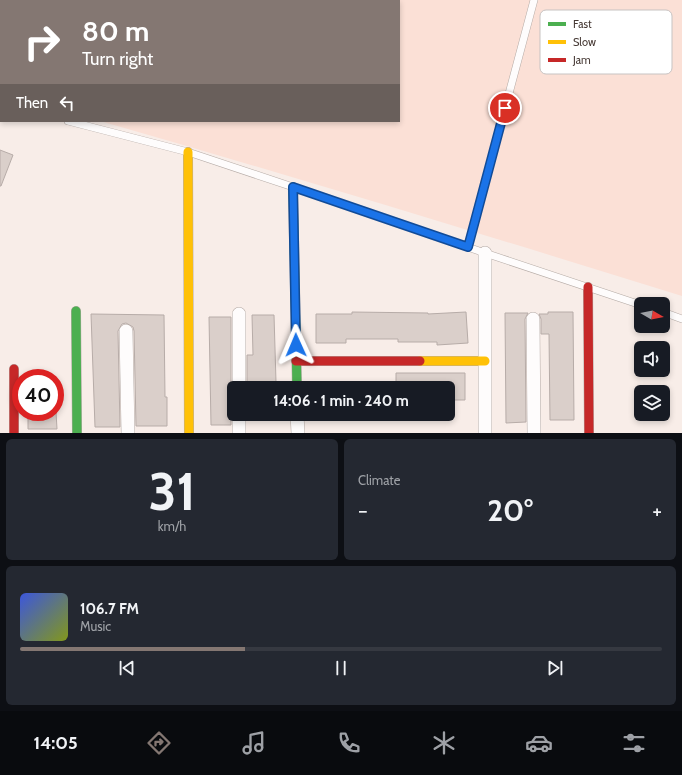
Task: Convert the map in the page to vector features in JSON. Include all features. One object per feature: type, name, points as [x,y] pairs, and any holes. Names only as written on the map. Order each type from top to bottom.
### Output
[{"type":"street","points":[[188,152],[189,433]]},
{"type":"street","points":[[293,187],[297,381]]},
{"type":"street","points":[[485,253],[485,433]]},
{"type":"street","points":[[588,287],[589,433]]},
{"type":"street","points":[[76,310],[77,433]]},
{"type":"street","points":[[239,314],[239,381]]},
{"type":"street","points":[[533,318],[534,433]]},
{"type":"street","points":[[126,331],[128,433]]},
{"type":"street","points":[[296,361],[485,361]]},
{"type":"street","points":[[14,421],[14,433]]},
{"type":"street","points":[[239,421],[239,433]]},
{"type":"street","points":[[297,421],[298,433]]},
{"type":"lane","points":[[468,247],[534,0]]},
{"type":"lane","points":[[87,123],[188,152],[634,303]]},
{"type":"lane","points":[[670,315],[682,319]]},
{"type":"shaded area","points":[[400,0],[682,0],[682,296],[103,122],[400,122]]},
{"type":"building","points":[[0,150],[13,155],[1,186],[0,186]]},
{"type":"building","points":[[352,312],[428,314],[466,312],[468,343],[437,345],[437,342],[398,342],[398,339],[346,339],[346,343],[316,343],[316,314],[352,314]]},
{"type":"building","points":[[548,312],[573,312],[574,420],[550,420],[549,334],[541,334],[541,319],[539,314],[548,314]]},
{"type":"building","points":[[505,313],[528,313],[525,319],[526,422],[506,423]]},
{"type":"building","points":[[91,314],[164,315],[165,397],[167,397],[167,426],[136,426],[134,331],[133,327],[126,323],[122,324],[118,331],[120,427],[95,427]]},
{"type":"building","points":[[252,315],[274,315],[276,381],[247,381],[247,355],[253,355]]},
{"type":"building","points":[[209,317],[231,317],[231,381],[227,381],[227,421],[231,421],[231,425],[211,425]]},
{"type":"building","points":[[396,373],[465,373],[465,400],[455,400],[455,381],[396,381]]},
{"type":"building","points":[[28,421],[57,421],[57,429],[28,429]]},
{"type":"traffic: fast","points":[[293,187],[297,381]]},
{"type":"traffic: fast","points":[[76,311],[77,433]]},
{"type":"traffic: slow","points":[[188,152],[189,433]]},
{"type":"traffic: slow","points":[[420,361],[485,361]]},
{"type":"traffic: jam","points":[[588,287],[589,433]]},
{"type":"traffic: jam","points":[[296,361],[420,361]]},
{"type":"traffic: jam","points":[[14,421],[14,433]]},
{"type":"route","points":[[296,345],[293,187],[468,247],[505,108]]}]
